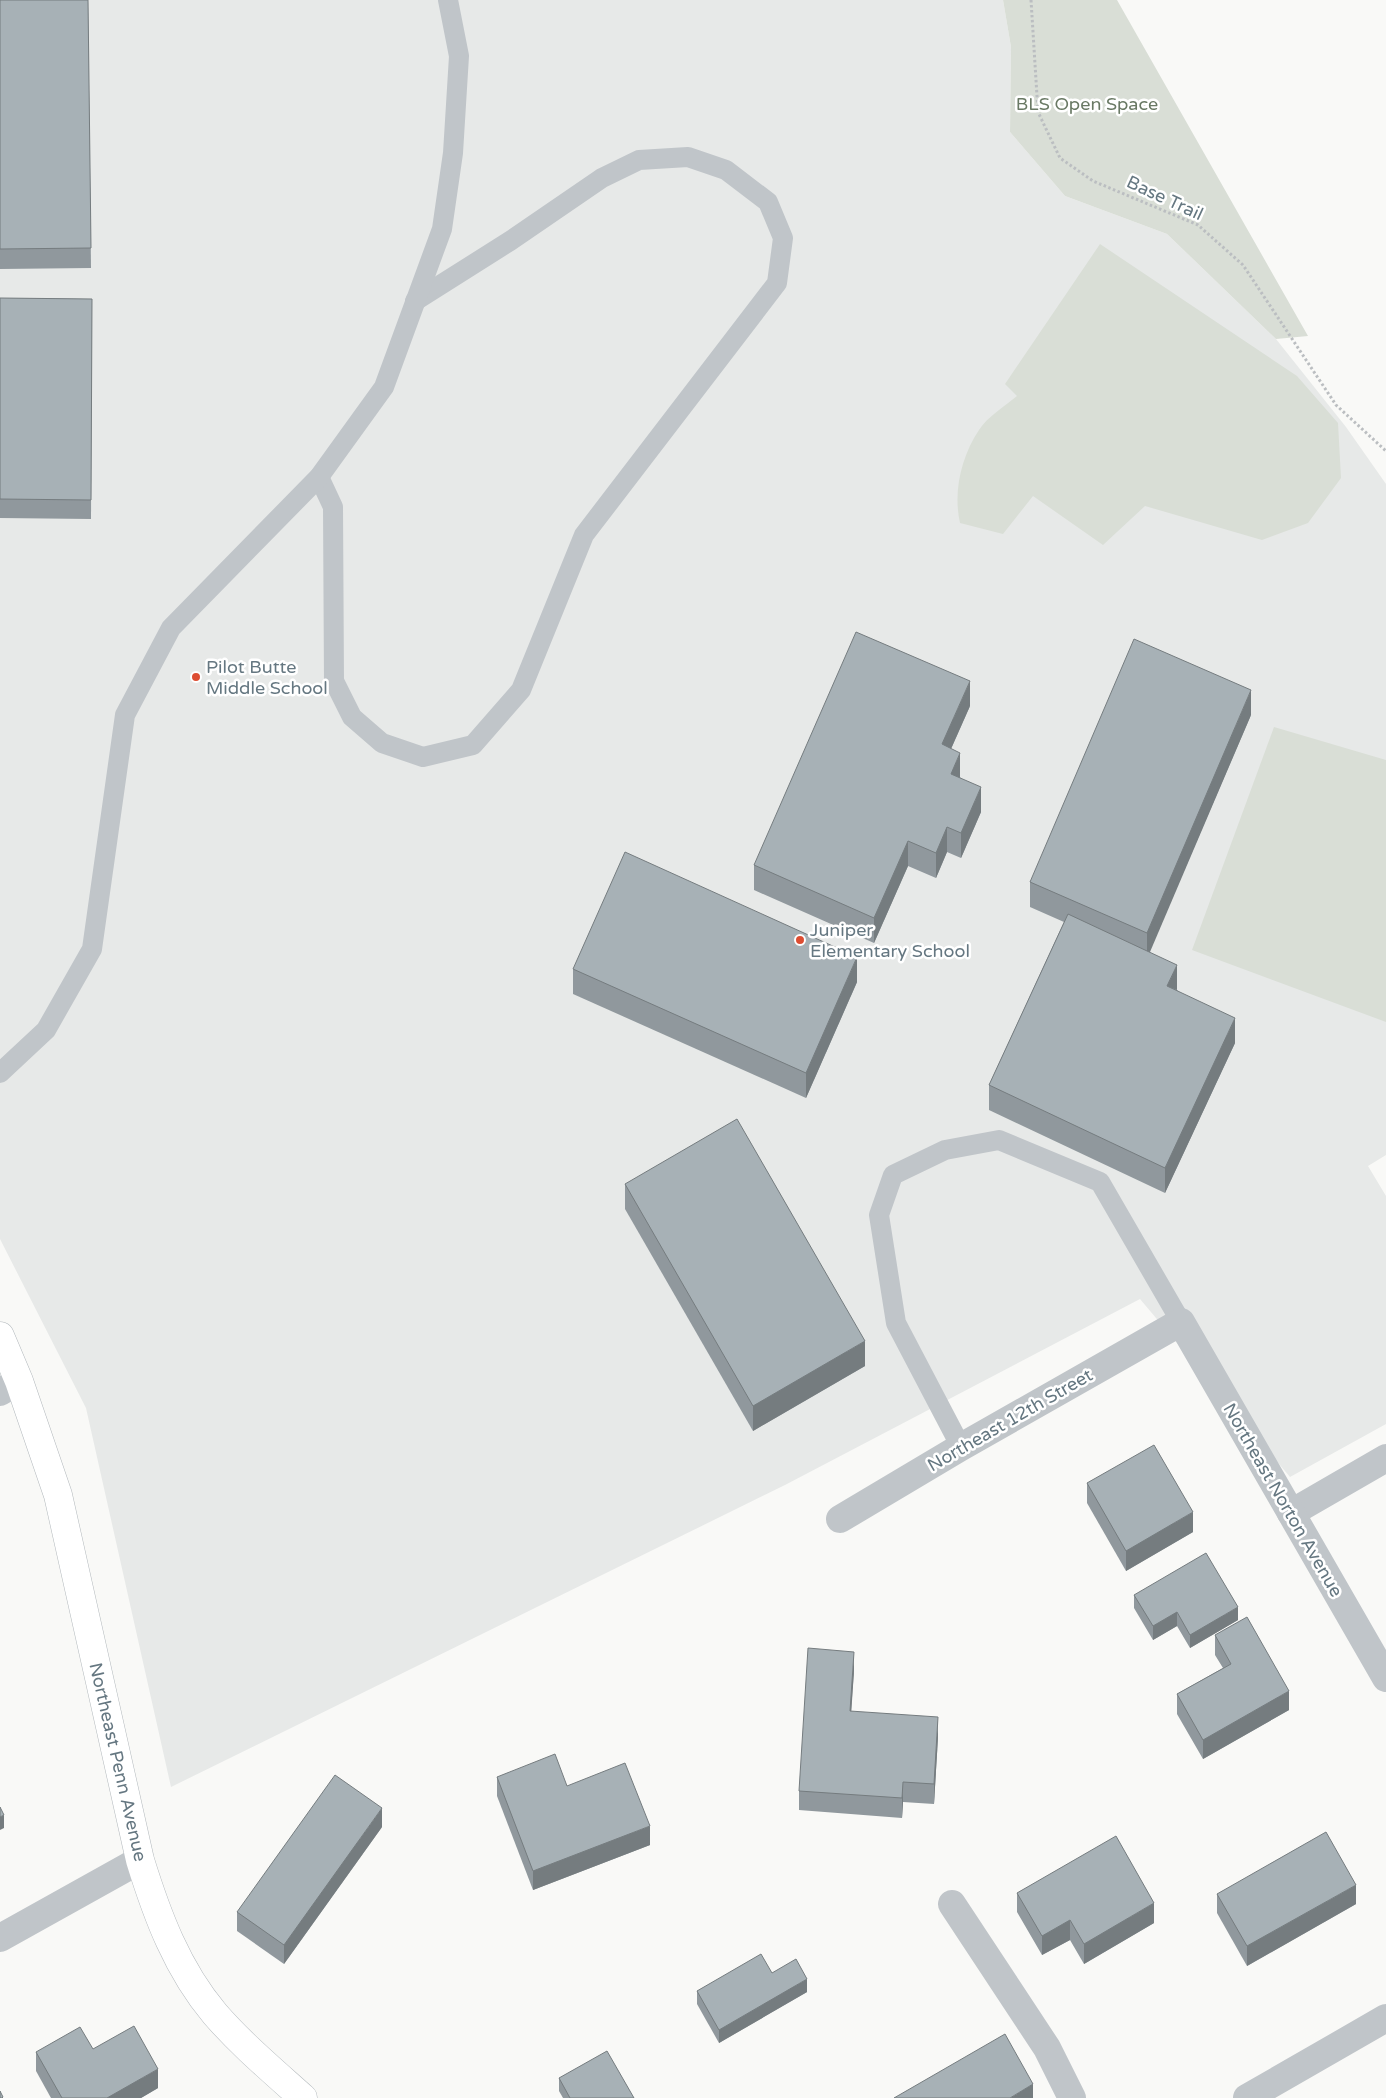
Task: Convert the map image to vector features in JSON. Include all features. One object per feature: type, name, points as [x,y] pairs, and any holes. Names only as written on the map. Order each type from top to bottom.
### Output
[{"type":"main road","name":"Northeast Penn Avenue","points":[[0,1336],[10,1386],[58,1495],[140,1860],[158,1916],[180,1963],[214,2013],[255,2055],[304,2098]]},
{"type":"street","name":"Northeast 12th Street","points":[[840,1520],[961,1446],[1181,1322]]},
{"type":"street","name":"Northeast Norton Avenue","points":[[1181,1322],[1386,1678]]},
{"type":"street","points":[[1291,1513],[1386,1458]]},
{"type":"street","points":[[0,1938],[140,1860]]},
{"type":"street","points":[[952,1904],[1047,2048],[1072,2098]]},
{"type":"street","points":[[1247,2098],[1386,2018]]},
{"type":"lane","points":[[0,1073],[46,1030],[92,949],[125,715],[171,628],[319,477],[384,387],[442,229],[453,153],[459,56],[448,0]]},
{"type":"lane","points":[[319,477],[333,507],[334,681],[352,717],[382,743],[423,757],[473,746],[521,690],[584,535],[777,283],[783,238],[768,202],[726,170],[688,157],[639,160],[602,178],[415,302]]},
{"type":"lane","points":[[961,1446],[896,1323],[879,1215],[894,1175],[945,1150],[999,1140],[1100,1182],[1181,1322]]},
{"type":"path","name":"Base Trail","points":[[1031,0],[1038,112],[1060,158],[1093,181],[1198,225],[1243,265],[1336,405],[1386,451]]},
{"type":"shaded area","name":"Juniper Elementary School","points":[[0,0],[1003,0],[1011,47],[1010,132],[1065,196],[1167,234],[1276,339],[1346,427],[1386,484],[1386,1155],[1368,1166],[1386,1196],[1386,1424],[1290,1477],[1140,1299],[785,1485],[171,1787],[86,1408],[0,1239]]},
{"type":"green space","name":"BLS Open Space","points":[[1003,0],[1117,0],[1308,336],[1276,339],[1167,234],[1065,196],[1010,132],[1011,47]]},
{"type":"green space","points":[[1100,244],[1297,376],[1338,423],[1341,478],[1308,523],[1262,540],[1145,506],[1103,545],[1033,496],[1003,534],[960,523],[957,499],[958,487],[963,463],[973,440],[979,430],[996,412],[1017,396],[1005,384]]},
{"type":"green space","points":[[1274,727],[1386,760],[1386,1022],[1192,950]]},
{"type":"building","points":[[0,0],[88,0],[91,248],[0,249]]},
{"type":"building","points":[[0,298],[92,299],[91,500],[0,499]]},
{"type":"building","points":[[856,632],[970,681],[942,744],[960,753],[951,774],[981,787],[961,833],[947,827],[936,853],[908,841],[874,918],[754,865]]},
{"type":"building","points":[[1134,639],[1251,690],[1147,933],[1030,882]]},
{"type":"building","points":[[625,852],[857,957],[806,1073],[573,969]]},
{"type":"building","points":[[1068,914],[1177,965],[1167,986],[1235,1018],[1165,1168],[989,1085]]},
{"type":"building","points":[[737,1119],[865,1341],[753,1406],[625,1184]]},
{"type":"building","points":[[1154,1445],[1193,1512],[1126,1551],[1087,1483]]},
{"type":"building","points":[[1206,1553],[1238,1607],[1190,1635],[1177,1612],[1153,1626],[1134,1595]]},
{"type":"building","points":[[1247,1617],[1289,1691],[1203,1740],[1177,1694],[1231,1664],[1215,1635]]},
{"type":"building","points":[[808,1648],[854,1652],[850,1711],[938,1717],[934,1784],[903,1782],[902,1798],[799,1791]]},
{"type":"building","points":[[555,1754],[567,1786],[625,1763],[650,1826],[533,1871],[497,1777]]},
{"type":"building","points":[[335,1775],[382,1808],[284,1945],[237,1912]]},
{"type":"building","points":[[0,1807],[4,1815],[0,1817]]},
{"type":"building","points":[[1326,1832],[1356,1885],[1247,1946],[1217,1894]]},
{"type":"building","points":[[1116,1836],[1154,1903],[1084,1944],[1070,1920],[1042,1936],[1017,1893]]},
{"type":"building","points":[[761,1954],[772,1973],[796,1959],[807,1979],[719,2030],[697,1991]]},
{"type":"building","points":[[134,2026],[158,2069],[107,2098],[62,2098],[36,2052],[80,2027],[93,2049]]},
{"type":"building","points":[[1005,2034],[1033,2084],[1010,2098],[894,2098]]},
{"type":"building","points":[[607,2051],[634,2098],[570,2098],[559,2078]]},
{"type":"place","name":"Pilot Butte Middle School","points":[[196,677]]},
{"type":"place","name":"Juniper Elementary School","points":[[800,940]]}]
